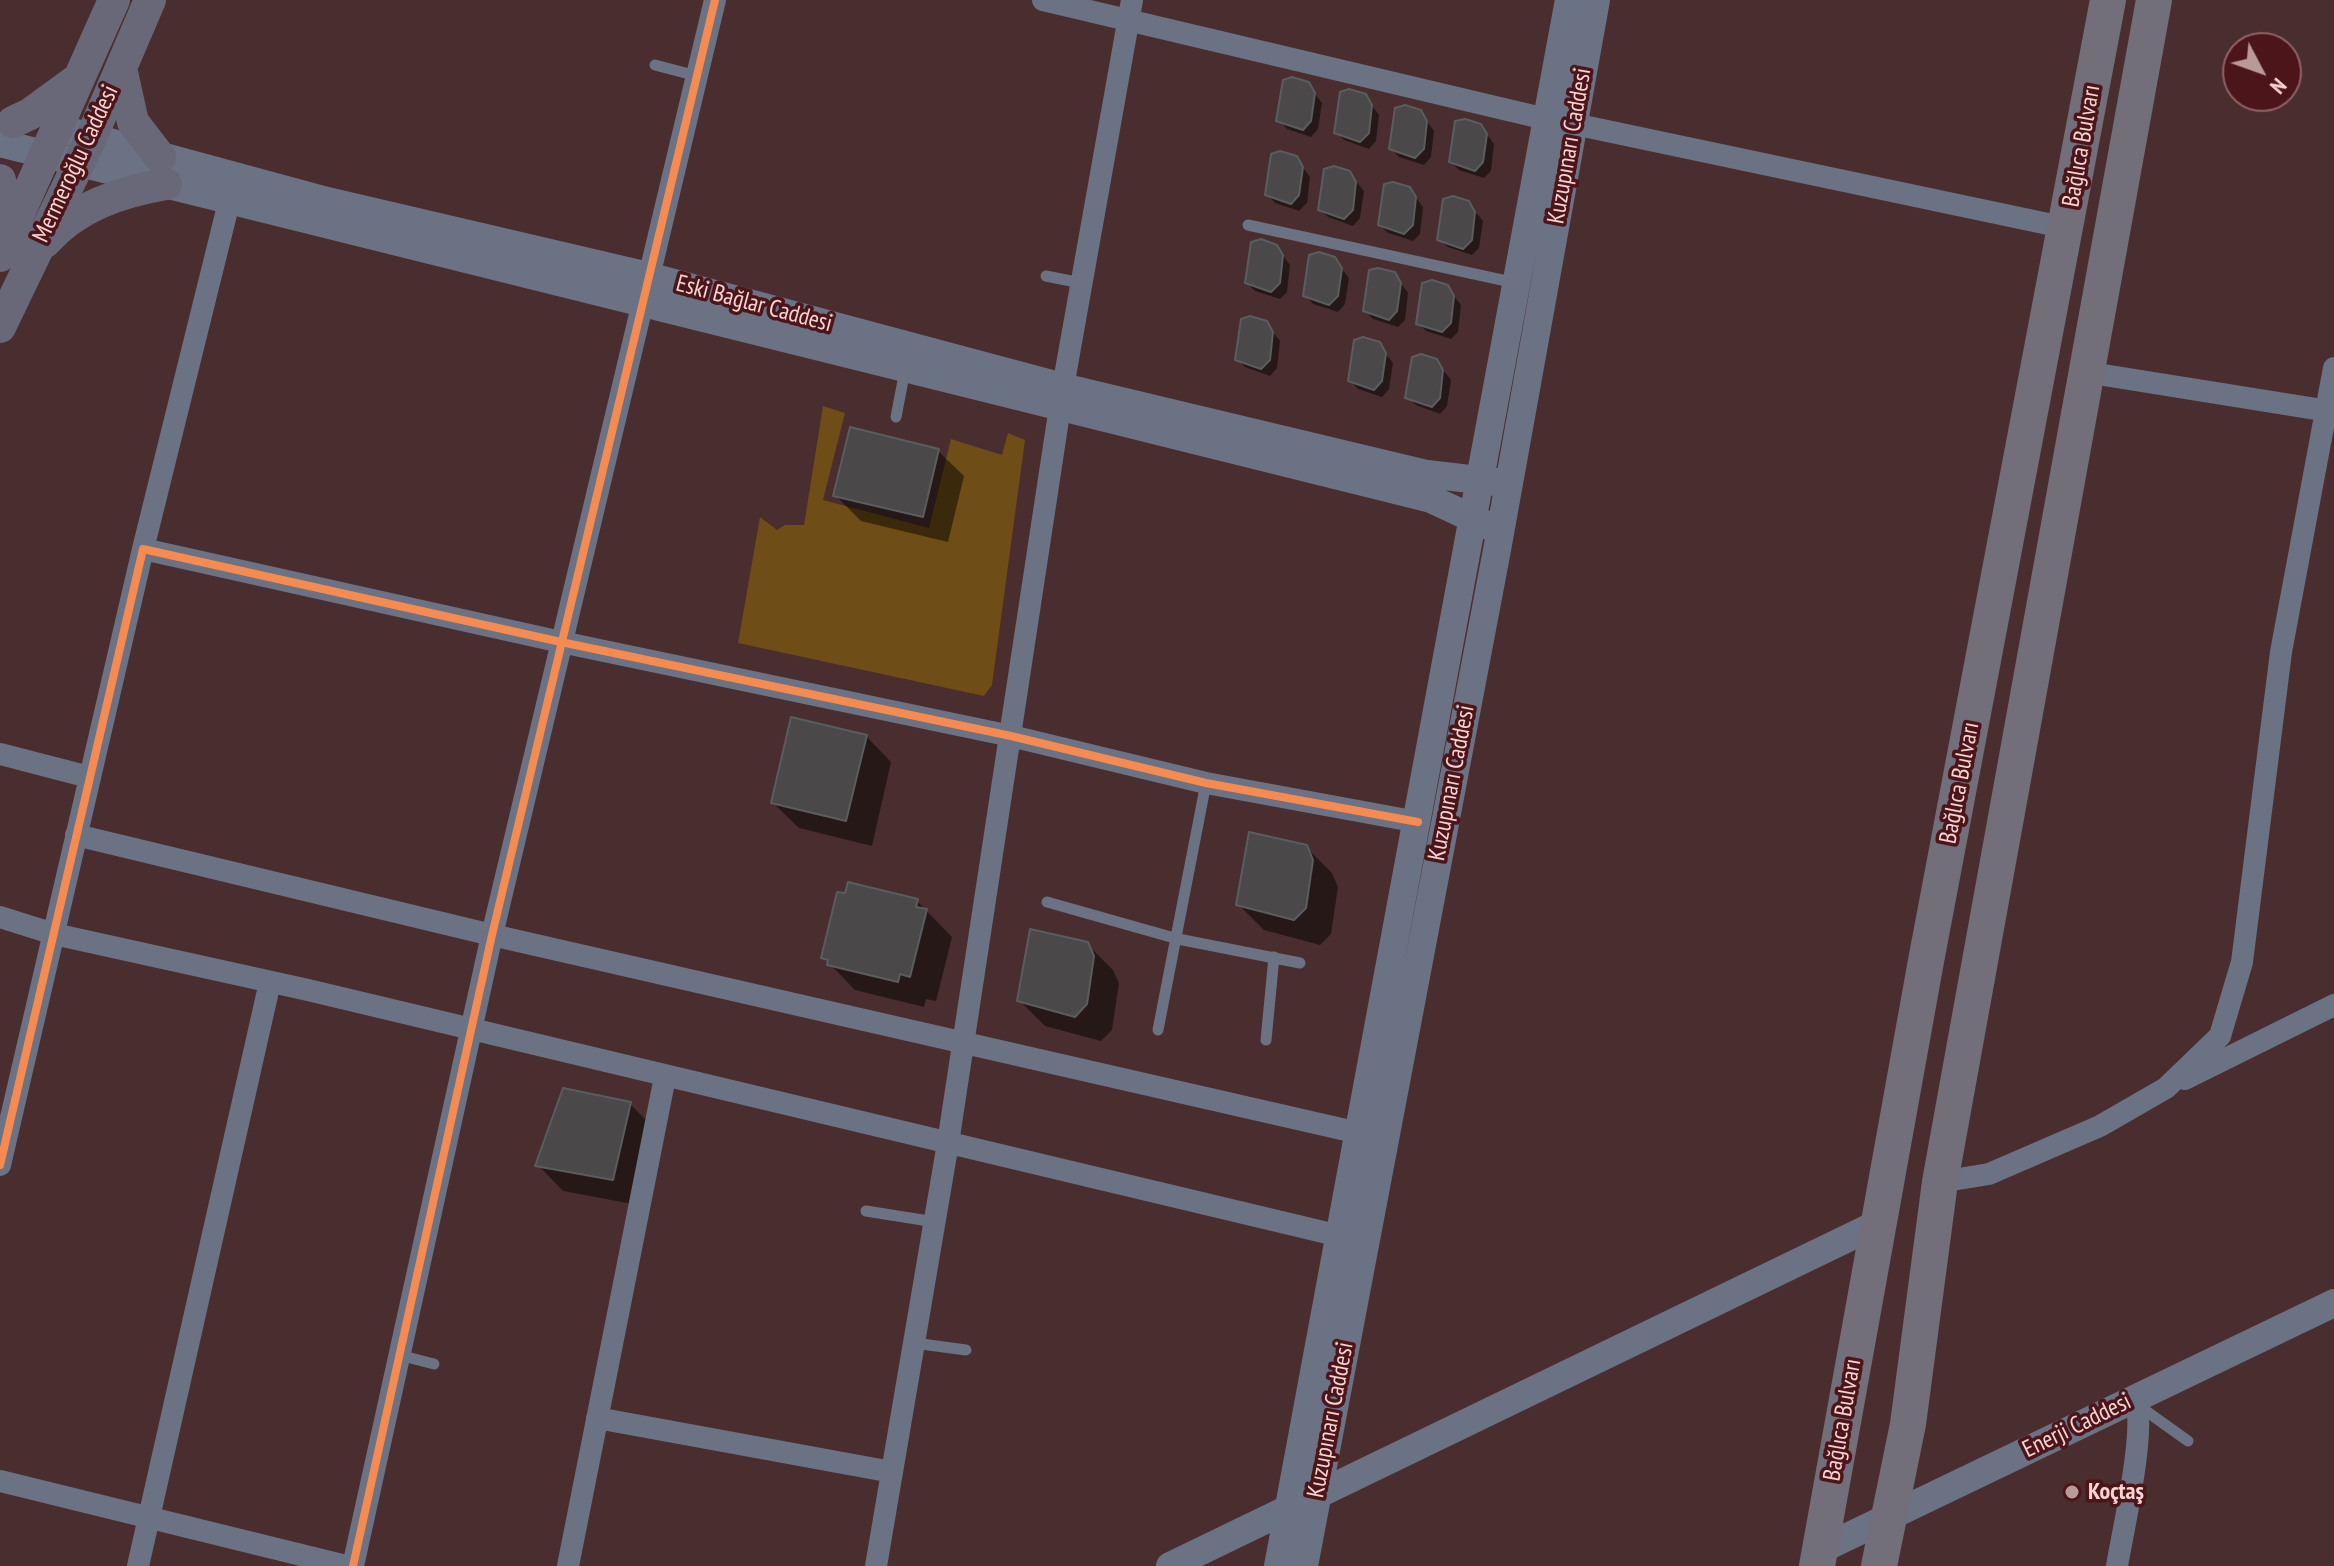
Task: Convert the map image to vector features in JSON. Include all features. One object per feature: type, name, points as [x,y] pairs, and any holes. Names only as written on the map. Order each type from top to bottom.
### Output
[{"type":"main road","name":"Mermeroğlu Caddesi","points":[[0,327],[14,249],[52,141],[114,0]]},
{"type":"main road","name":"Mermeroğlu Caddesi","points":[[14,249],[85,150],[150,0]]},
{"type":"main road","name":"Bağlıca Bulvarı","points":[[1819,1558],[2108,0]]},
{"type":"main road","name":"Bağlıca Bulvarı","points":[[1879,1566],[1908,1424],[1940,1182],[2154,0]]},
{"type":"main road","points":[[0,180],[14,249],[53,233],[92,205],[163,170],[133,122],[121,68]]},
{"type":"main road","points":[[4,128],[30,114],[80,77]]},
{"type":"street","points":[[353,1566],[492,935],[715,0]]},
{"type":"street","points":[[1043,0],[1130,9],[1560,121],[2067,228]]},
{"type":"street","name":"Kuzupınarı Caddesi","points":[[1304,1566],[1509,485],[1560,121],[1569,0]]},
{"type":"street","name":"Kuzupınarı Caddesi","points":[[1278,1566],[1516,283],[1596,0]]},
{"type":"street","points":[[876,1566],[948,1143],[1062,397],[1130,9]]},
{"type":"street","name":"Eski Bağlar Caddesi","points":[[4,128],[232,188],[646,288],[1062,397],[1431,499],[1474,521],[1501,528]]},
{"type":"street","points":[[0,1165],[143,549],[232,188]]},
{"type":"street","name":"Eski Bağlar Caddesi","points":[[646,288],[906,366],[1427,474],[1481,478],[1509,485]]},
{"type":"street","points":[[2166,1088],[2220,1036],[2242,962],[2281,652],[2330,411],[2334,368]]},
{"type":"street","points":[[2085,372],[2330,411]]},
{"type":"street","points":[[143,549],[561,642],[1011,736],[1206,783],[1418,822]]},
{"type":"street","points":[[0,754],[89,777]]},
{"type":"street","points":[[76,835],[492,935],[1359,1133]]},
{"type":"street","points":[[0,917],[54,934],[270,982],[1340,1236]]},
{"type":"street","points":[[138,1566],[270,982]]},
{"type":"street","points":[[1940,1182],[1989,1174],[2044,1152],[2334,1005]]},
{"type":"street","points":[[568,1566],[665,1077]]},
{"type":"street","points":[[1170,1566],[1879,1223]]},
{"type":"street","name":"Enerji Caddesi","points":[[1819,1558],[1888,1516],[2137,1402],[2334,1303]]},
{"type":"street","points":[[2117,1566],[2137,1402]]},
{"type":"street","points":[[597,1418],[892,1472]]},
{"type":"street","points":[[0,1481],[346,1566]]},
{"type":"lane","points":[[655,65],[697,76]]},
{"type":"lane","points":[[1248,225],[1516,283]]},
{"type":"lane","points":[[1046,276],[1081,283]]},
{"type":"lane","points":[[896,417],[906,366]]},
{"type":"lane","points":[[1158,1030],[1206,783]]},
{"type":"lane","points":[[1047,902],[1178,939],[1300,963]]},
{"type":"lane","points":[[1266,1040],[1274,957]]},
{"type":"lane","points":[[866,1211],[935,1222]]},
{"type":"lane","points":[[914,1343],[966,1350]]},
{"type":"lane","points":[[399,1355],[434,1364]]},
{"type":"lane","points":[[2137,1402],[2188,1441]]},
{"type":"shaded area","points":[[823,406],[845,413],[823,500],[929,528],[951,439],[1002,455],[1008,433],[1025,440],[992,685],[984,696],[738,643],[760,517],[777,530],[785,525],[804,525]]},
{"type":"building","points":[[1292,77],[1309,82],[1315,93],[1311,121],[1303,130],[1276,121],[1283,80]]},
{"type":"building","points":[[1349,89],[1366,94],[1372,105],[1369,133],[1360,142],[1334,133],[1340,92]]},
{"type":"building","points":[[1405,105],[1421,110],[1427,121],[1424,149],[1415,158],[1389,149],[1395,108]]},
{"type":"building","points":[[1465,119],[1481,124],[1487,134],[1483,162],[1475,171],[1449,162],[1455,121]]},
{"type":"building","points":[[1280,151],[1297,156],[1303,167],[1299,195],[1291,204],[1265,195],[1271,154]]},
{"type":"building","points":[[1334,166],[1350,171],[1356,182],[1353,210],[1344,219],[1318,210],[1324,169]]},
{"type":"building","points":[[1393,182],[1410,187],[1416,197],[1413,225],[1404,234],[1378,225],[1384,184]]},
{"type":"building","points":[[1453,196],[1469,201],[1475,212],[1472,240],[1463,249],[1437,240],[1443,199]]},
{"type":"building","points":[[1261,239],[1277,245],[1283,255],[1280,283],[1271,292],[1245,283],[1251,242]]},
{"type":"building","points":[[1319,252],[1335,257],[1342,268],[1338,296],[1329,305],[1303,296],[1309,255]]},
{"type":"building","points":[[1378,268],[1395,272],[1401,283],[1397,311],[1389,320],[1363,311],[1369,270]]},
{"type":"building","points":[[1432,280],[1448,285],[1454,296],[1451,323],[1442,332],[1416,324],[1422,283]]},
{"type":"building","points":[[1250,316],[1267,321],[1273,332],[1270,360],[1261,369],[1235,360],[1241,319]]},
{"type":"building","points":[[1363,337],[1380,342],[1386,353],[1382,381],[1374,390],[1348,381],[1354,340]]},
{"type":"building","points":[[1421,354],[1437,359],[1443,370],[1440,398],[1432,407],[1405,398],[1412,357]]},
{"type":"building","points":[[850,427],[939,449],[923,517],[833,496]]},
{"type":"building","points":[[791,717],[867,735],[846,821],[771,803]]},
{"type":"building","points":[[1249,832],[1307,845],[1313,860],[1306,908],[1294,920],[1236,905]]},
{"type":"building","points":[[848,882],[918,899],[916,907],[927,909],[910,977],[900,974],[898,982],[827,965],[828,960],[821,958],[837,892],[845,893]]},
{"type":"building","points":[[1030,929],[1088,942],[1094,956],[1087,1004],[1075,1017],[1017,1001]]},
{"type":"building","points":[[563,1088],[631,1102],[613,1180],[535,1166]]},
{"type":"cycle path","points":[[353,1566],[492,935],[715,0]]},
{"type":"cycle path","points":[[0,1165],[143,549],[561,642],[1011,736],[1206,783],[1418,822]]},
{"type":"place","name":"Koçtaş","points":[[2072,1492]]}]
